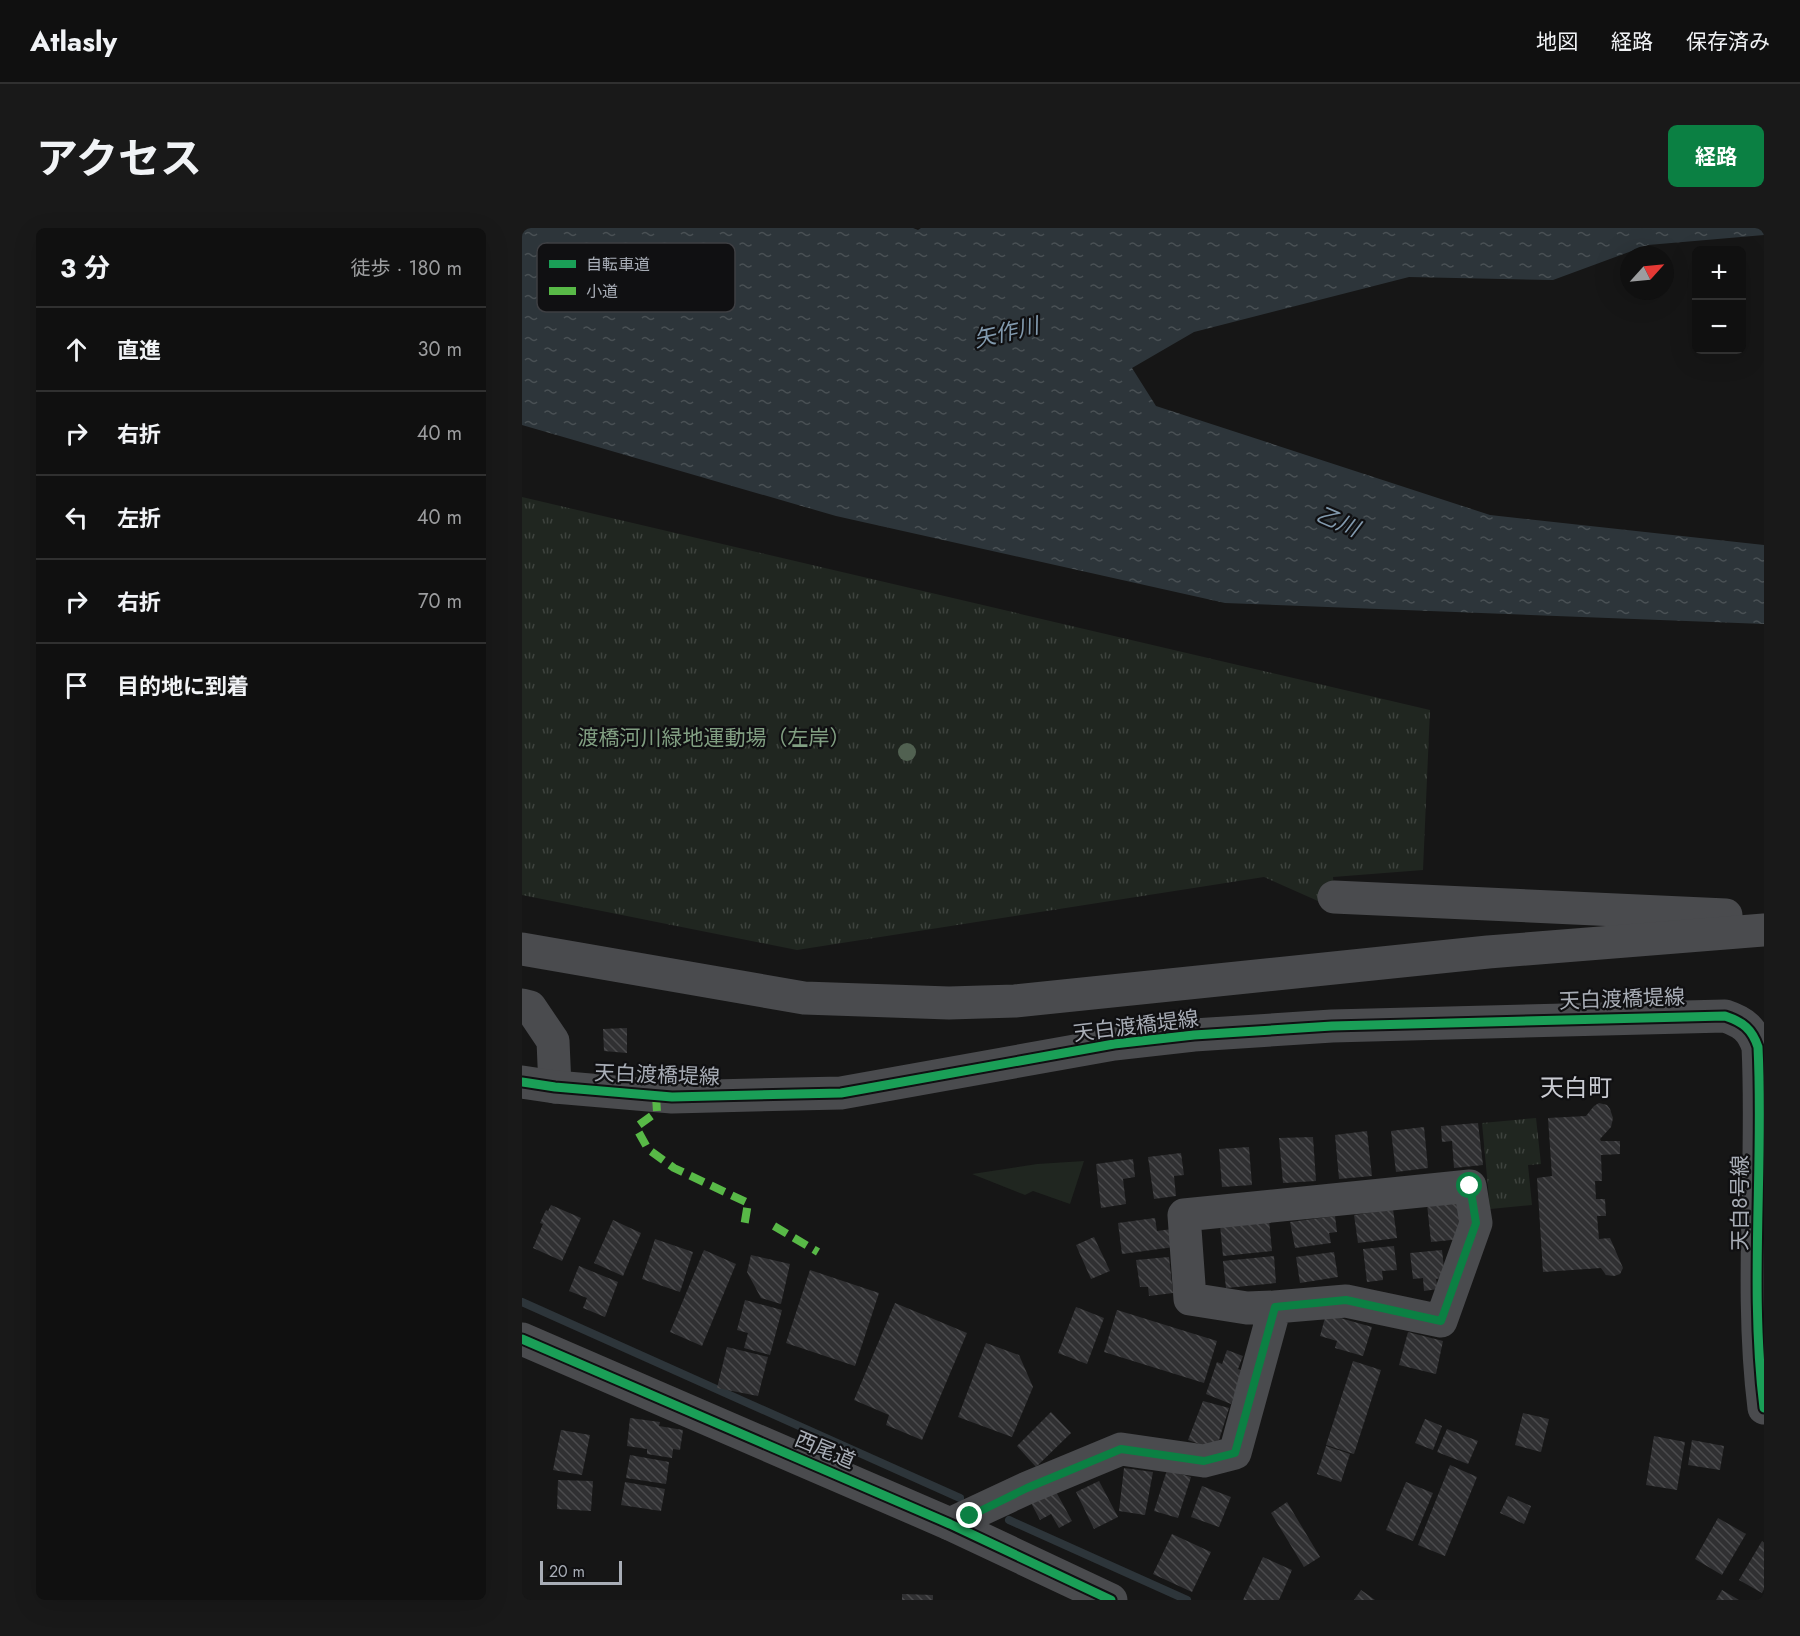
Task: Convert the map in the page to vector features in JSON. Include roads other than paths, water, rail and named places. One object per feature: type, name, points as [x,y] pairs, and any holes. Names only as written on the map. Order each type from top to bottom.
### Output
[{"type":"street","points":[[1334,897],[1728,915],[1764,930]]},
{"type":"street","points":[[522,949],[804,998],[949,1003],[1015,1001],[1488,952],[1764,930]]},
{"type":"street","points":[[522,1005],[530,1007],[552,1041],[555,1087]]},
{"type":"street","name":"天白渡橋堤線","points":[[522,1082],[672,1097],[841,1093],[1114,1044],[1194,1035],[1332,1026],[1725,1016]]},
{"type":"street","name":"天白8号線","points":[[1725,1016],[1746,1026],[1754,1034],[1758,1047],[1761,1168],[1759,1371],[1764,1408]]},
{"type":"street","points":[[1470,1186],[1476,1223],[1441,1321],[1346,1300],[1275,1307],[1247,1308],[1190,1299],[1184,1215],[1470,1186]]},
{"type":"street","points":[[950,1524],[1027,1488],[1121,1449],[1204,1461],[1235,1453],[1275,1307]]},
{"type":"street","name":"西尾道","points":[[522,1339],[950,1524],[1111,1600]]},
{"type":"water","points":[[522,228],[913,228],[918,230],[921,228],[1764,228],[1764,235],[1645,246],[1620,246],[1620,255],[1553,280],[1409,277],[1194,332],[1132,368],[1156,406],[1490,515],[1764,545],[1764,624],[1225,603],[836,516],[522,425]]},
{"type":"waterway","points":[[522,1302],[960,1498]]},
{"type":"waterway","points":[[1009,1520],[1187,1600]]},
{"type":"district","name":"天白町","points":[[1576,1087]]},
{"type":"water label","name":"矢作川","points":[[1006,332]]},
{"type":"water label","name":"乙川","points":[[1338,521]]},
{"type":"park label","name":"渡橋河川緑地運動場（左岸）","points":[[714,738]]}]
